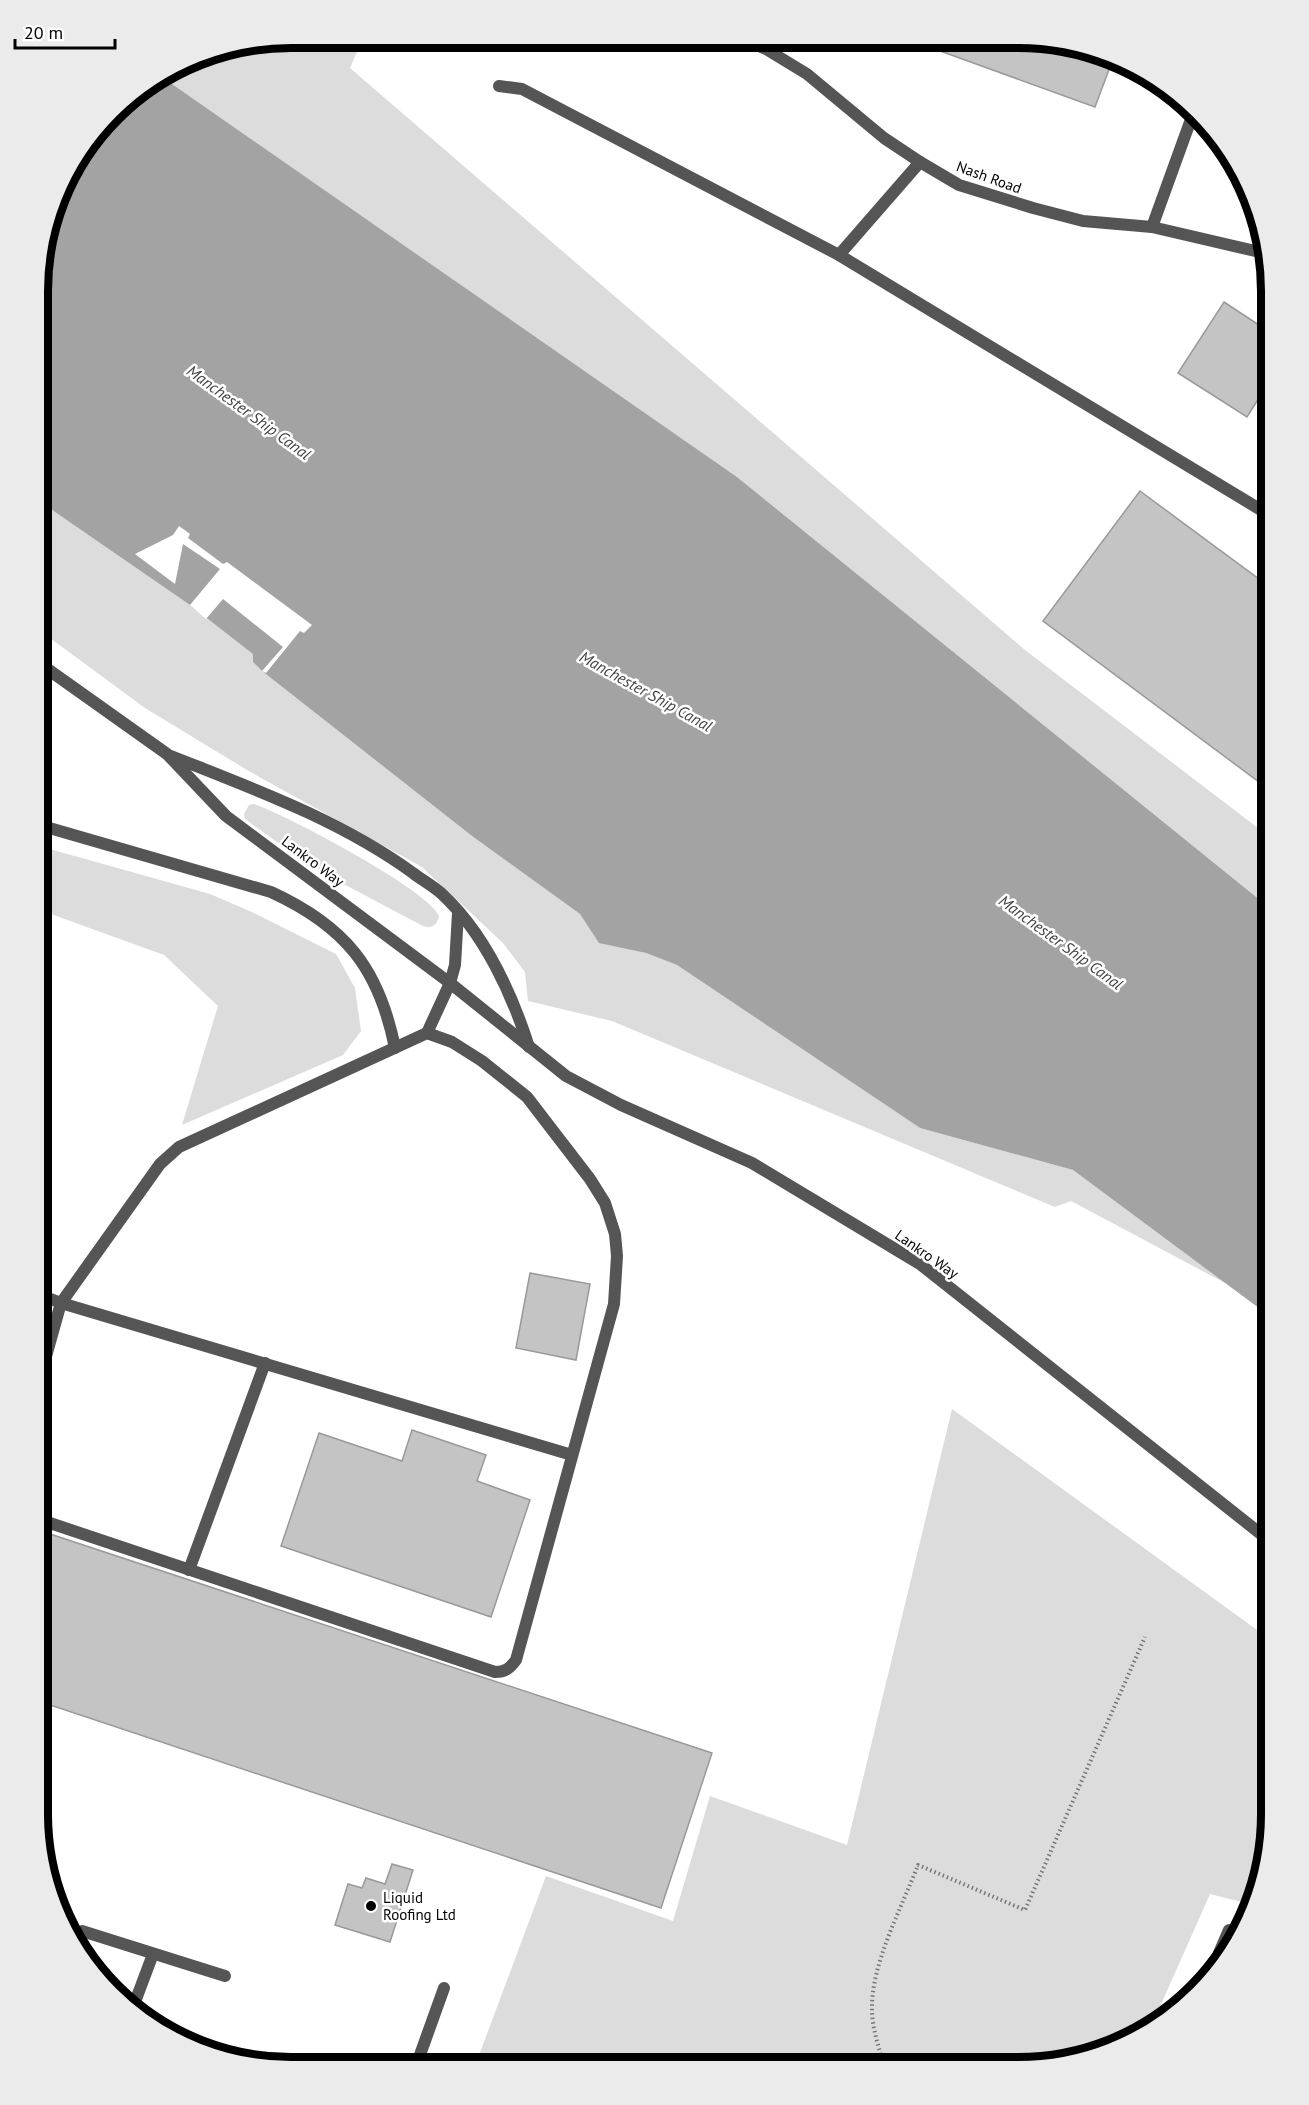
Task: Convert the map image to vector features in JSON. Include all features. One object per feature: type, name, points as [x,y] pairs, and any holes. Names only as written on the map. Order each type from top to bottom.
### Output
[{"type":"street","name":"Nash Road","points":[[764,48],[807,74],[884,138],[959,185],[1033,208],[1083,220],[1152,227],[1258,252]]},
{"type":"street","points":[[499,86],[522,89],[839,255],[1261,510]]},
{"type":"street","points":[[1152,227],[1191,120]]},
{"type":"street","points":[[839,255],[920,162]]},
{"type":"street","name":"Lankro Way","points":[[48,669],[167,754],[226,816],[450,983],[566,1076],[621,1105],[752,1163],[920,1264],[1261,1534]]},
{"type":"street","name":"Lankro Way","points":[[167,754],[247,786],[341,828],[397,861],[442,894],[489,956],[519,1016],[529,1047]]},
{"type":"street","points":[[48,828],[271,892],[299,905],[347,942],[365,966],[379,991],[389,1019],[395,1048]]},
{"type":"street","points":[[48,1349],[61,1303],[169,1154],[179,1147],[426,1033],[450,983],[455,965],[458,913]]},
{"type":"street","points":[[48,1522],[495,1672],[503,1672],[510,1668],[516,1660],[614,1304],[617,1256],[615,1234],[605,1203],[590,1179],[527,1097],[452,1042],[426,1033]]},
{"type":"street","points":[[48,1298],[573,1455]]},
{"type":"street","points":[[189,1569],[265,1363]]},
{"type":"street","points":[[1223,1945],[1229,1930]]},
{"type":"street","points":[[82,1931],[225,1976]]},
{"type":"street","points":[[135,2001],[153,1954]]},
{"type":"street","points":[[419,2057],[444,1988]]},
{"type":"path","points":[[882,2057],[872,2010],[877,1968],[918,1865],[1025,1910],[1145,1638]]},
{"type":"shaded area","points":[[359,48],[350,68],[1025,650],[1261,830],[1261,901],[737,477],[168,81],[198,66],[228,56],[259,50]]},
{"type":"shaded area","points":[[48,507],[190,605],[254,654],[253,662],[262,671],[472,836],[580,914],[599,942],[646,953],[677,965],[920,1128],[1073,1170],[1227,1284],[1071,1201],[1055,1207],[612,1021],[528,1001],[525,972],[503,943],[422,867],[247,770],[145,708],[48,637]]},
{"type":"shaded area","points":[[254,804],[324,837],[385,872],[430,904],[439,916],[437,922],[430,927],[421,925],[336,880],[291,852],[245,819],[244,814],[249,805]]},
{"type":"shaded area","points":[[48,849],[210,894],[252,912],[336,954],[355,988],[361,1031],[343,1055],[182,1125],[218,1006],[164,955],[51,914],[48,921]]},
{"type":"shaded area","points":[[952,1409],[1261,1633],[1261,1814],[1259,1846],[1253,1877],[1244,1903],[1210,1894],[1157,2013],[1126,2032],[1081,2049],[1050,2055],[1018,2057],[478,2057],[546,1876],[673,1921],[710,1796],[847,1845]]},
{"type":"water","name":"Manchester Ship Canal","points":[[168,81],[737,477],[1261,901],[1261,1310],[1073,1170],[920,1128],[677,965],[646,953],[599,943],[580,914],[472,836],[262,671],[253,662],[253,654],[190,605],[48,507],[48,291],[50,259],[56,228],[73,183],[98,143],[131,108]]},
{"type":"pier","points":[[179,526],[190,534],[188,538],[223,564],[227,562],[312,625],[304,633],[300,631],[266,673],[262,671],[283,647],[223,599],[206,619],[190,605],[220,569],[183,544],[175,584],[135,554],[173,535]]},
{"type":"building","points":[[932,48],[1050,50],[1081,56],[1110,66],[1095,107]]},
{"type":"building","points":[[1224,302],[1261,326],[1261,395],[1247,417],[1178,373]]},
{"type":"building","points":[[1140,491],[1261,581],[1261,784],[1043,621]]},
{"type":"building","points":[[530,1273],[590,1284],[576,1360],[516,1348]]},
{"type":"building","points":[[412,1430],[486,1455],[477,1481],[530,1500],[491,1617],[281,1546],[319,1433],[402,1461]]},
{"type":"building","points":[[48,1533],[712,1753],[661,1908],[48,1704]]},
{"type":"building","name":"Liquid Roofing Ltd","points":[[392,1864],[413,1870],[390,1942],[335,1925],[348,1884],[362,1888],[366,1878],[385,1884]]},
{"type":"place","name":"Liquid Roofing Ltd","points":[[371,1906]]}]
